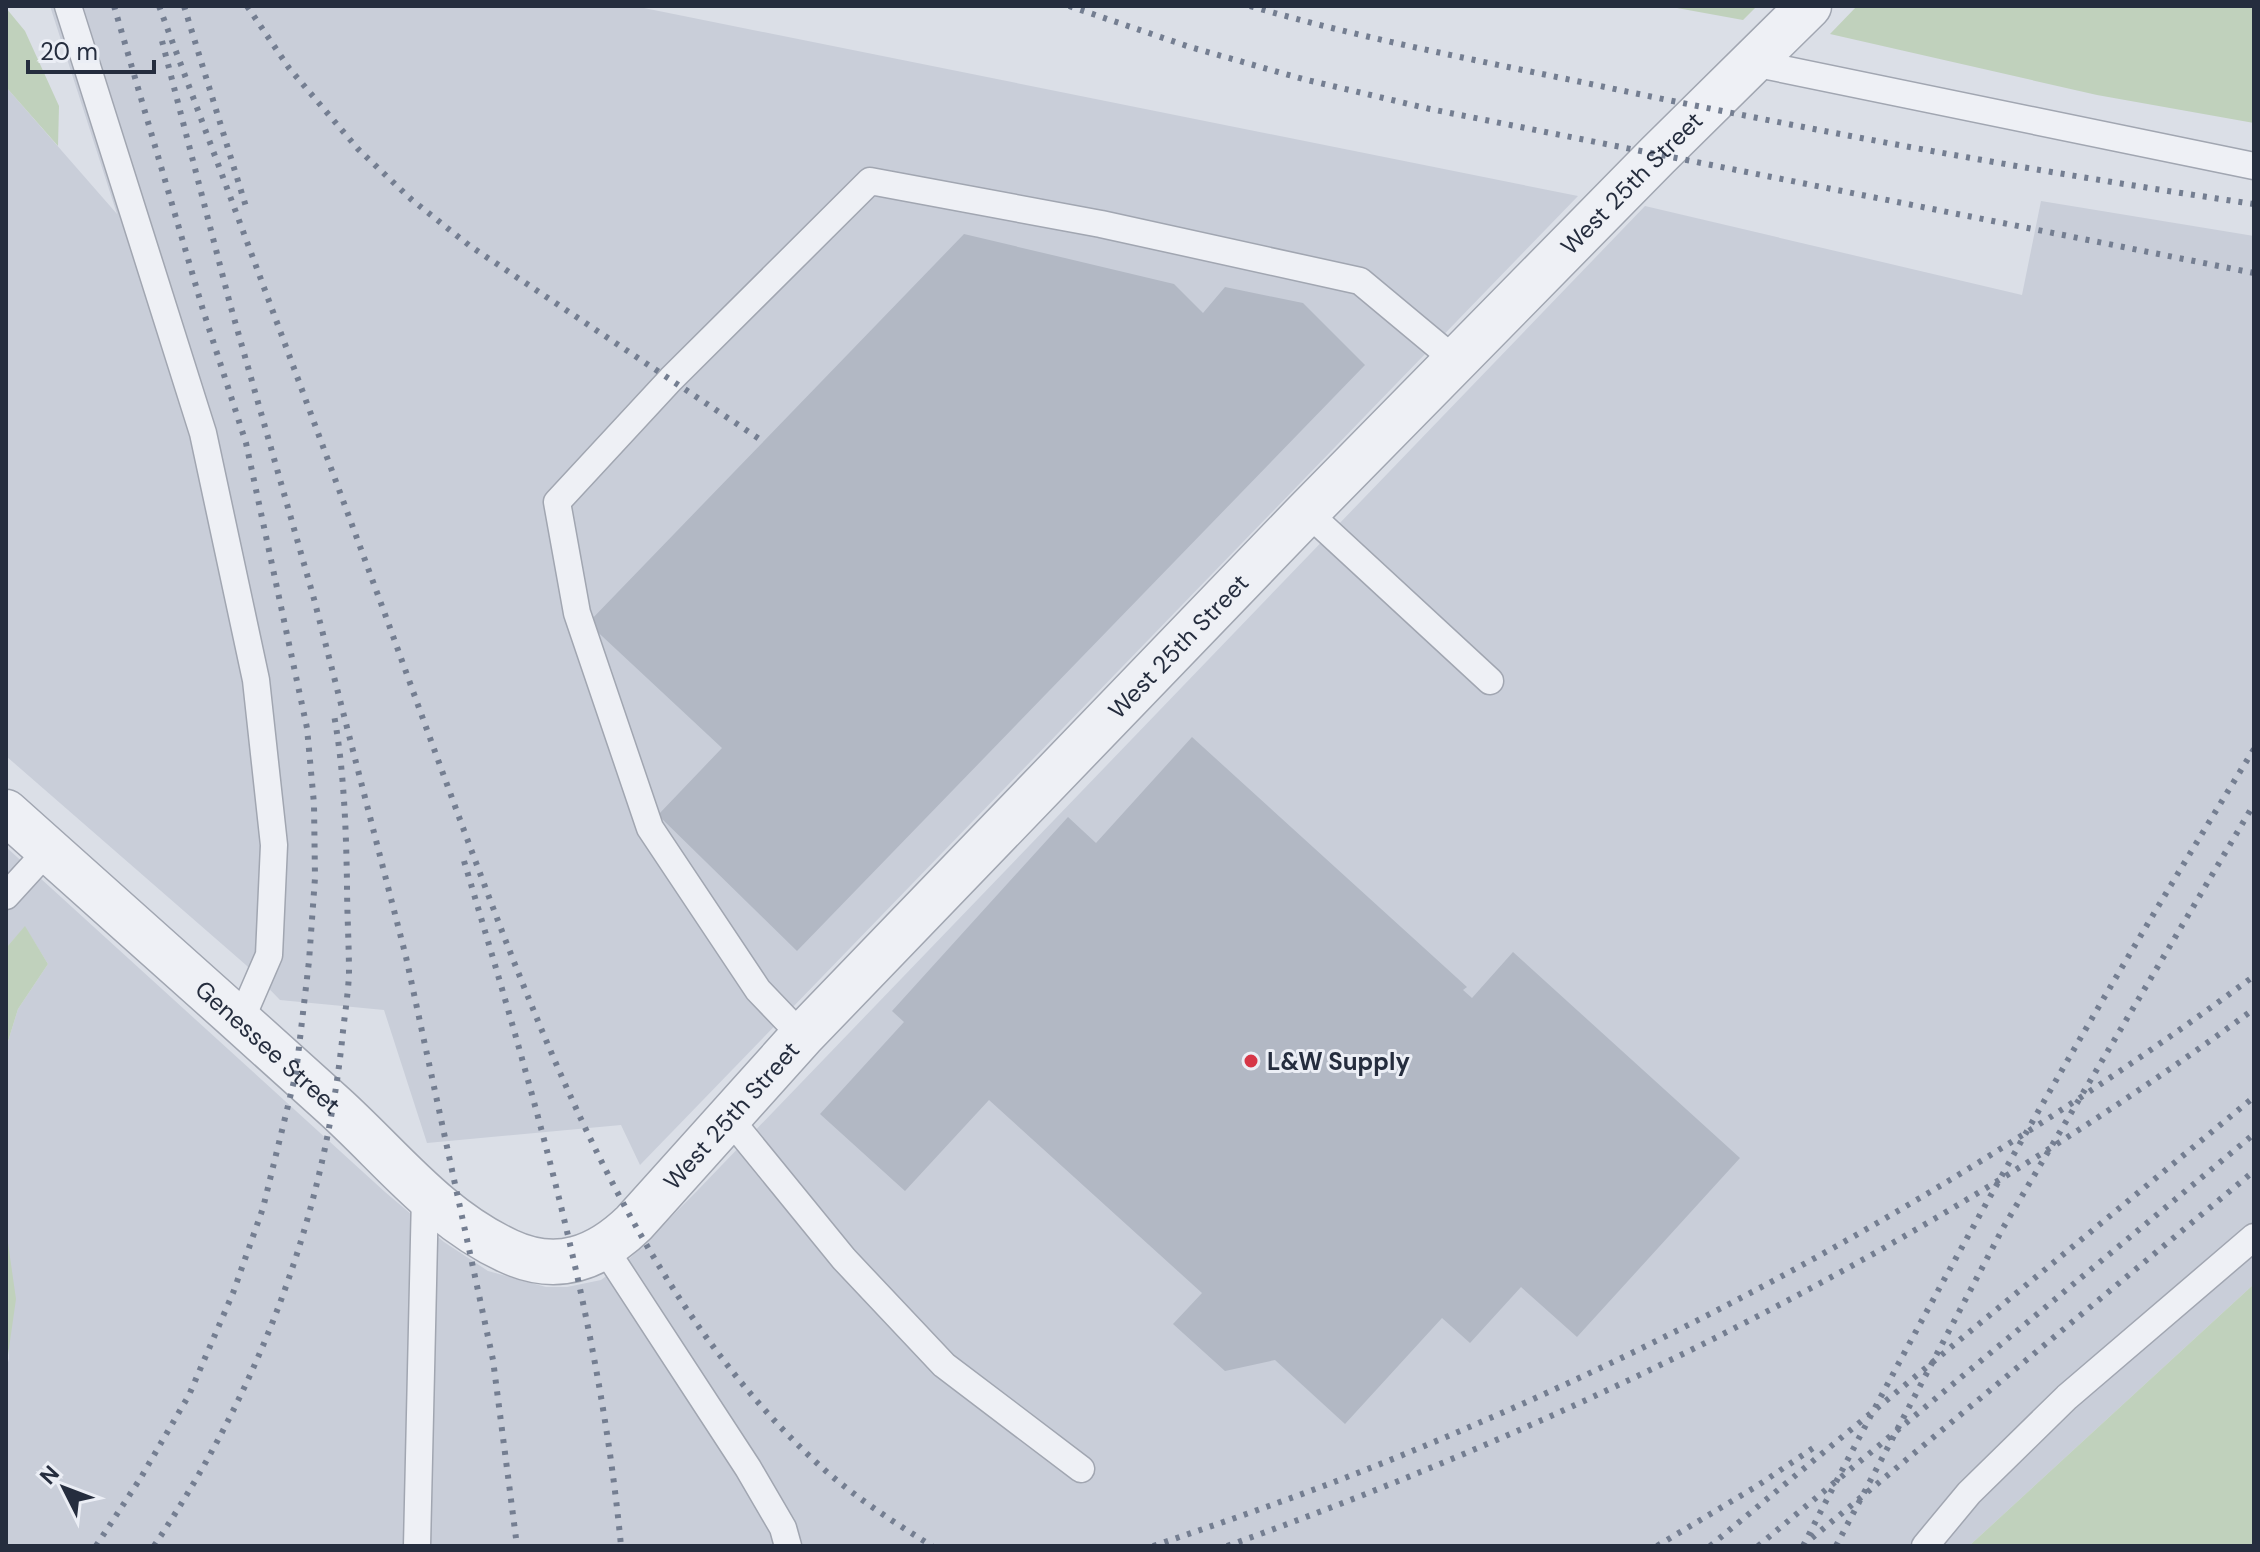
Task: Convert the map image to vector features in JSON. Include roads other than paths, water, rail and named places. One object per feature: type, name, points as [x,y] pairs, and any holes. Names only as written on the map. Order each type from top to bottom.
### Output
[{"type":"street","name":"West 25th Street","points":[[540,1261],[574,1259],[605,1249],[634,1223],[802,1036],[1307,512],[1809,6]]},
{"type":"street","name":"Genessee Street","points":[[6,812],[334,1105],[425,1196],[466,1227],[509,1252],[540,1261]]},
{"type":"lane","points":[[68,6],[203,433],[256,680],[274,845],[269,955],[240,1022]]},
{"type":"lane","points":[[1753,63],[2254,166]]},
{"type":"lane","points":[[802,1036],[758,990],[650,828],[577,613],[557,502],[671,379],[870,181],[1101,224],[1360,281],[1456,361]]},
{"type":"lane","points":[[1307,512],[1490,681]]},
{"type":"lane","points":[[6,896],[48,850]]},
{"type":"lane","points":[[729,1118],[844,1259],[944,1365],[1081,1469]]},
{"type":"lane","points":[[417,1546],[425,1196]]},
{"type":"lane","points":[[1925,1546],[1969,1493],[2067,1397],[2254,1237]]},
{"type":"lane","points":[[605,1249],[748,1468],[783,1528],[788,1546]]},
{"type":"railway","points":[[96,1546],[189,1395],[233,1293],[263,1208],[296,1073],[315,878],[314,804],[307,728],[246,443],[203,310],[114,6]]},
{"type":"railway","points":[[159,6],[505,939],[596,1151],[632,1220],[672,1286],[715,1349],[764,1409],[831,1476],[932,1546]]},
{"type":"railway","points":[[184,6],[247,210]]},
{"type":"railway","points":[[247,6],[289,68],[358,149],[412,200],[470,246],[764,442]]},
{"type":"railway","points":[[1069,6],[1190,47],[1303,79],[1430,109],[2254,273]]},
{"type":"railway","points":[[1250,6],[1427,50],[1766,120],[2010,165],[2254,204]]},
{"type":"railway","points":[[162,41],[230,304],[314,599],[406,957],[493,1360],[517,1546]]},
{"type":"railway","points":[[154,1546],[191,1488],[253,1367],[279,1305],[319,1176],[332,1109],[349,974],[344,799],[334,715]]},
{"type":"railway","points":[[1803,1546],[1909,1343],[2020,1143],[2254,749]]},
{"type":"railway","points":[[1836,1546],[2003,1228],[2254,804]]},
{"type":"railway","points":[[464,861],[514,1029],[579,1286],[597,1372],[621,1546]]},
{"type":"railway","points":[[1153,1546],[1286,1500],[1417,1449],[1528,1401],[1744,1296],[1954,1177],[2056,1113],[2254,976]]},
{"type":"railway","points":[[1227,1546],[1364,1495],[1498,1439],[1760,1315],[1887,1246],[2012,1172],[2134,1093],[2254,1009]]},
{"type":"railway","points":[[1710,1546],[2254,1097]]},
{"type":"railway","points":[[1758,1546],[2254,1134]]},
{"type":"railway","points":[[1812,1538],[2254,1171]]},
{"type":"railway","points":[[1657,1546],[1757,1486],[1816,1446]]},
{"type":"place","name":"L&W Supply","points":[[1251,1061]]}]
